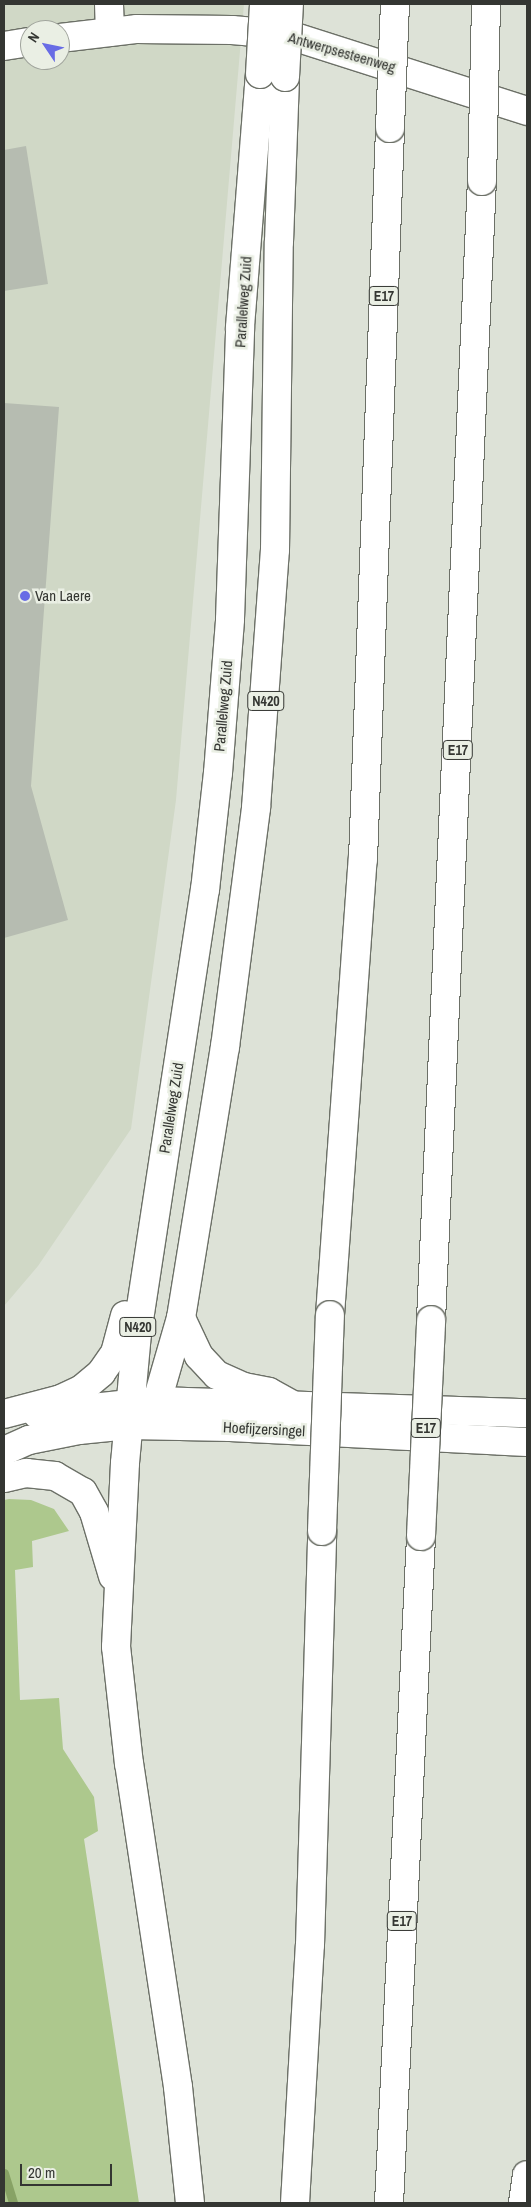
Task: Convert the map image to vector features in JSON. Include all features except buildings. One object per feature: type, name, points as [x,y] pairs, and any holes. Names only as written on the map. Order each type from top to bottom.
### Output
[{"type":"main road","points":[[109,4],[110,32]]},
{"type":"main road","name":"Parallelweg Zuid","points":[[157,1401],[181,1318],[242,925],[269,667],[278,446],[279,242],[272,76],[264,4]]},
{"type":"main road","name":"Parallelweg Zuid","points":[[190,2203],[178,2087],[129,1764],[116,1647],[118,1597],[137,1333],[205,890],[218,773],[230,619],[240,326],[272,76],[289,4]]},
{"type":"main road","name":"E17","points":[[295,2203],[310,1945],[330,1315],[363,859],[395,4]]},
{"type":"main road","name":"E17","points":[[389,2203],[482,180],[486,4]]},
{"type":"main road","name":"Antwerpsesteenweg","points":[[70,37],[110,32],[185,29],[289,35],[527,111]]},
{"type":"main road","points":[[4,46],[20,44]]},
{"type":"main road","points":[[4,1414],[61,1399],[82,1389],[102,1373],[115,1354],[128,1302],[151,1251]]},
{"type":"main road","points":[[181,1318],[199,1356],[217,1375],[244,1387],[270,1392],[294,1406]]},
{"type":"main road","points":[[130,1415],[157,1401]]},
{"type":"main road","name":"Hoefijzersingel","points":[[157,1401],[527,1413]]},
{"type":"main road","name":"Hoefijzersingel","points":[[4,1422],[72,1408],[230,1427],[527,1442]]},
{"type":"main road","name":"Hoefijzersingel","points":[[4,1451],[29,1440],[79,1430],[130,1415]]},
{"type":"main road","points":[[4,1478],[26,1473],[55,1476],[83,1492],[96,1518],[118,1597]]},
{"type":"main road","points":[[522,2203],[527,2175]]},
{"type":"shaded area","points":[[4,4],[244,4],[176,800],[131,1129],[38,1266],[4,1306]]},
{"type":"green space","points":[[4,1500],[31,1500],[54,1509],[69,1531],[32,1541],[33,1567],[15,1570],[20,1700],[59,1698],[63,1749],[94,1797],[98,1831],[84,1839],[139,2203],[4,2203]]},
{"type":"waterway","points":[[4,2173],[13,2203]]},
{"type":"place","name":"Van Laere","points":[[25,596]]}]
